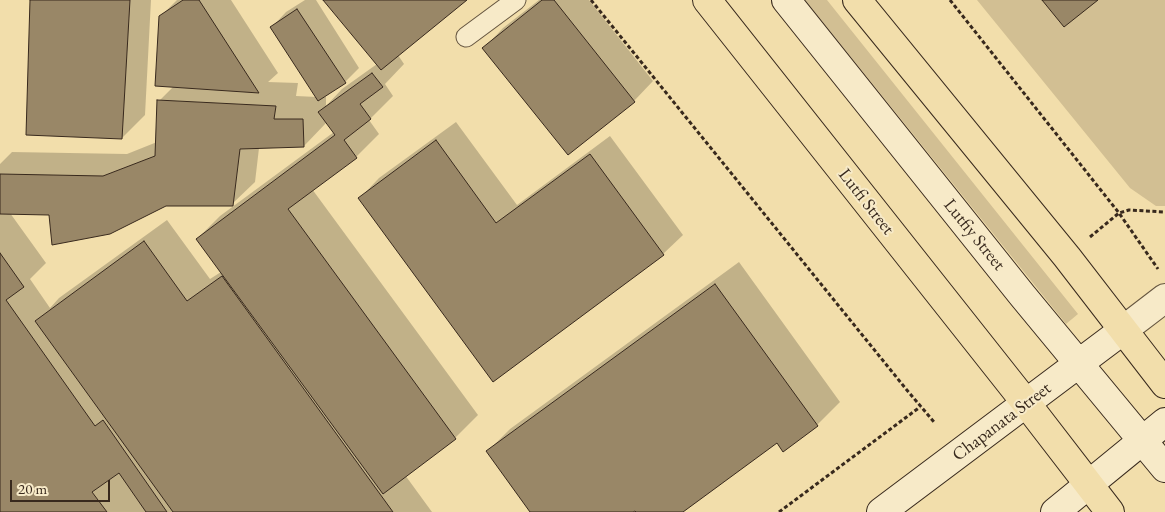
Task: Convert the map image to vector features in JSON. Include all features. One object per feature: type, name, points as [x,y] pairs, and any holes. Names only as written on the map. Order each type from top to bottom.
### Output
[{"type":"main road","name":"Lutfi Street","points":[[707,0],[1026,404]]},
{"type":"main road","name":"Lutfiy Street","points":[[786,0],[1078,364],[1165,468]]},
{"type":"main road","points":[[857,0],[1067,257],[1122,331],[1165,384]]},
{"type":"main road","name":"Chapanata Street","points":[[881,512],[1122,331],[1163,286]]},
{"type":"main road","points":[[1026,404],[1110,512]]},
{"type":"main road","points":[[1055,512],[1165,422]]},
{"type":"lane","points":[[466,38],[516,0]]},
{"type":"path","points":[[592,0],[934,422]]},
{"type":"path","points":[[950,0],[1118,213],[1163,286]]},
{"type":"path","points":[[1088,240],[1118,213],[1129,210],[1165,212]]},
{"type":"path","points":[[779,512],[920,407]]},
{"type":"shaded area","points":[[805,0],[827,0],[1078,314],[1066,324]]},
{"type":"shaded area","points":[[977,0],[1165,0],[1165,206],[1156,206],[1130,188]]},
{"type":"building","points":[[30,0],[130,0],[122,139],[26,135]]},
{"type":"building","points":[[183,0],[199,0],[259,93],[155,86],[159,16]]},
{"type":"building","points":[[323,0],[467,0],[381,70]]},
{"type":"building","points":[[542,0],[554,0],[635,102],[568,155],[482,48]]},
{"type":"building","points":[[1042,0],[1098,0],[1064,27]]},
{"type":"building","points":[[297,9],[346,83],[318,101],[270,27]]},
{"type":"building","points":[[372,73],[383,87],[360,104],[371,119],[344,140],[357,158],[288,209],[456,439],[383,494],[196,239],[335,135],[318,112]]},
{"type":"building","points":[[157,100],[276,106],[274,119],[303,119],[304,147],[240,149],[233,206],[166,206],[110,234],[52,245],[49,215],[0,214],[0,174],[103,176],[155,156]]},
{"type":"building","points":[[436,140],[496,223],[590,154],[664,255],[493,382],[358,198]]},
{"type":"building","points":[[144,241],[187,301],[222,276],[393,512],[173,512],[35,321]]},
{"type":"building","points":[[0,253],[24,287],[6,300],[95,426],[103,420],[167,512],[146,512],[119,473],[92,492],[107,512],[0,512]]},
{"type":"building","points":[[715,284],[818,426],[783,452],[777,443],[683,512],[530,512],[486,451]]}]
